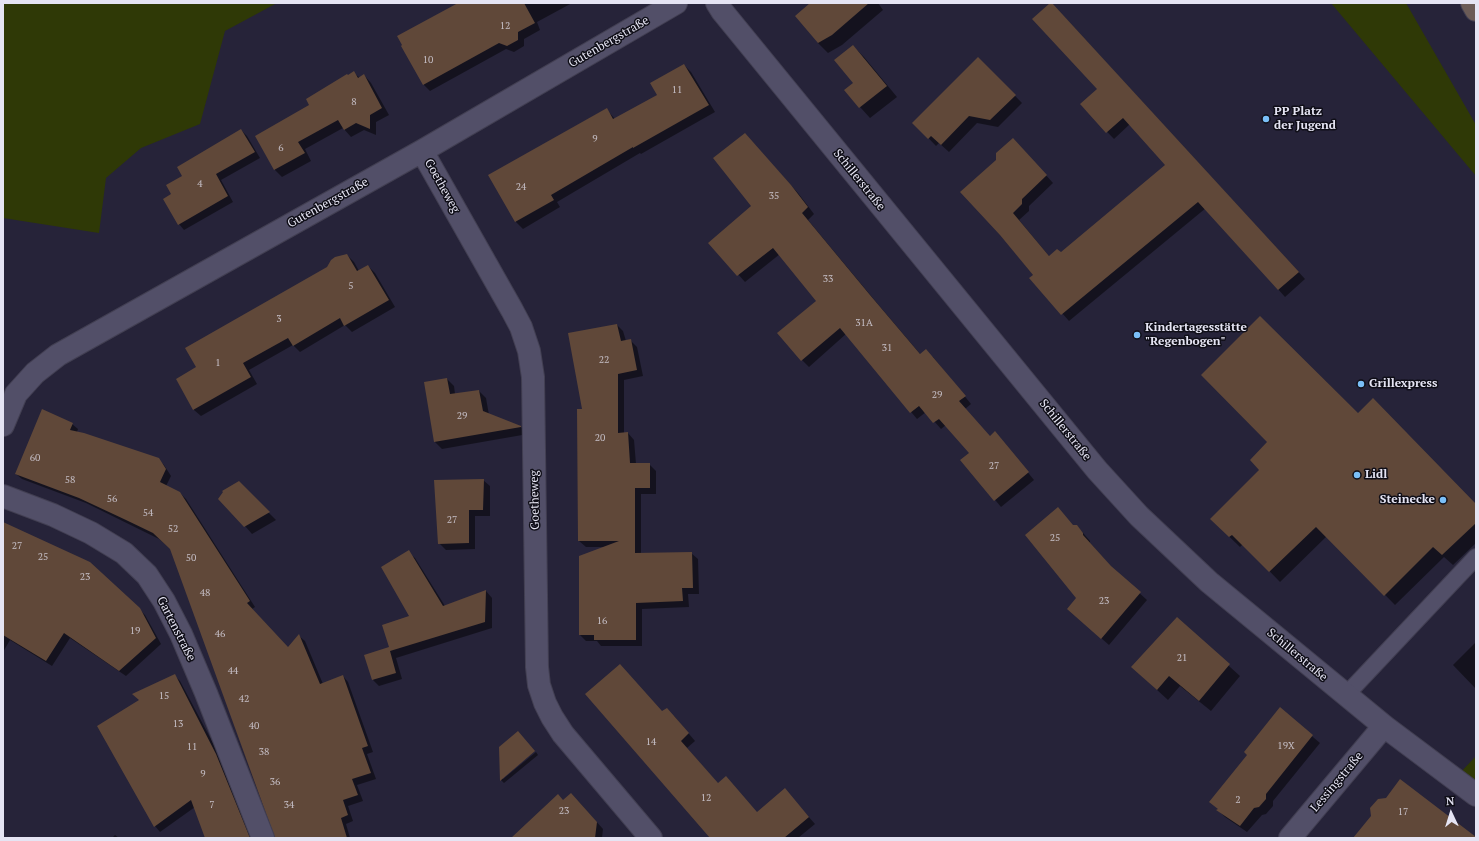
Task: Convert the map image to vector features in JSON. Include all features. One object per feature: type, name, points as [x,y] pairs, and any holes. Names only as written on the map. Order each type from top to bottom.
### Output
[{"type":"main road","points":[[1472,3],[1476,10]]},
{"type":"street","name":"Gutenbergstraße","points":[[3,425],[16,394],[35,373],[58,355],[422,150],[676,3]]},
{"type":"street","name":"Schillerstraße","points":[[717,3],[1097,470],[1134,511],[1209,582],[1384,726],[1476,795]]},
{"type":"street","name":"Goetheweg","points":[[422,150],[512,310],[529,351],[534,377],[537,667],[539,685],[552,717],[563,734],[651,838]]},
{"type":"street","name":"Gartenstraße","points":[[3,496],[53,515],[91,533],[124,553],[147,575],[164,601],[181,634],[263,838]]},
{"type":"street","name":"Lessingstraße","points":[[1290,838],[1384,726]]},
{"type":"lane","points":[[1346,695],[1476,557]]},
{"type":"green space","points":[[3,3],[277,3],[225,31],[200,124],[141,148],[106,178],[99,233],[3,218]]},
{"type":"green space","points":[[1331,3],[1406,3],[1476,125],[1476,176]]},
{"type":"green space","points":[[1476,756],[1476,786],[1459,774]]},
{"type":"building","points":[[458,3],[524,3],[535,23],[518,32],[518,40],[507,46],[499,43],[423,85],[397,36]]},
{"type":"building","points":[[810,3],[869,3],[832,35],[818,43],[795,16]]},
{"type":"building","points":[[1050,3],[1052,3],[1299,272],[1278,290],[1198,202],[1061,315],[1029,278],[1033,275],[1000,235],[960,192],[996,160],[996,153],[1013,138],[1047,175],[1022,199],[1022,204],[1013,213],[1049,256],[1057,249],[1061,252],[1165,165],[1123,118],[1106,133],[1080,104],[1097,89],[1032,19]]},
{"type":"building","points":[[853,45],[887,86],[859,108],[844,90],[853,83],[834,60]]},
{"type":"building","points":[[978,57],[1016,95],[990,120],[969,116],[941,145],[931,136],[928,139],[912,123]]},
{"type":"building","points":[[684,64],[709,105],[551,195],[554,200],[515,222],[488,175],[607,108],[613,119],[657,95],[650,83]]},
{"type":"building","points":[[354,71],[358,78],[364,74],[382,108],[370,115],[370,129],[356,123],[344,130],[338,120],[298,142],[305,153],[274,170],[255,136],[309,105],[306,99]]},
{"type":"building","points":[[241,129],[255,152],[216,174],[228,196],[178,225],[163,199],[171,194],[166,185],[182,176],[177,167]]},
{"type":"building","points":[[745,133],[791,185],[808,207],[802,213],[870,295],[920,354],[926,349],[966,396],[959,401],[990,436],[995,431],[1029,472],[994,501],[960,460],[969,453],[939,419],[933,423],[919,406],[910,413],[840,328],[801,361],[777,333],[816,301],[773,248],[737,276],[708,243],[751,206],[713,158]]},
{"type":"building","points":[[347,254],[357,271],[368,265],[389,300],[344,326],[340,318],[293,346],[288,338],[243,363],[251,377],[193,410],[176,379],[196,367],[185,348],[327,267],[331,260],[335,257]]},
{"type":"building","name":"Lidl","points":[[1260,316],[1358,413],[1373,398],[1476,504],[1476,523],[1442,555],[1433,547],[1384,596],[1316,527],[1269,572],[1232,535],[1229,537],[1210,519],[1259,470],[1250,460],[1267,442],[1201,375]]},
{"type":"building","points":[[617,324],[621,341],[631,339],[637,370],[618,374],[618,433],[628,432],[630,463],[650,463],[650,488],[635,488],[635,553],[692,552],[693,588],[682,588],[683,601],[636,603],[636,640],[594,640],[594,635],[579,635],[579,556],[619,541],[578,541],[577,409],[582,409],[568,333]]},
{"type":"building","points":[[447,378],[450,394],[479,390],[483,411],[521,427],[434,442],[424,382]]},
{"type":"building","points":[[42,409],[73,423],[70,430],[84,433],[159,458],[166,469],[160,482],[180,492],[250,601],[247,603],[288,647],[299,634],[320,684],[343,675],[368,746],[362,748],[371,773],[352,779],[358,795],[343,800],[348,815],[341,818],[347,838],[275,838],[170,549],[153,533],[79,498],[15,474]]},
{"type":"building","points":[[484,479],[483,510],[469,510],[469,543],[438,544],[434,480]]},
{"type":"building","points":[[239,481],[270,512],[244,527],[218,499],[223,492],[222,491]]},
{"type":"building","points":[[1058,507],[1073,525],[1077,525],[1083,535],[1111,566],[1141,592],[1101,639],[1067,609],[1076,598],[1025,535]]},
{"type":"building","points":[[3,522],[90,562],[140,608],[156,638],[119,671],[64,633],[46,661],[3,635]]},
{"type":"building","points":[[409,550],[443,606],[486,590],[485,622],[390,651],[396,673],[372,680],[364,655],[389,647],[382,625],[409,616],[381,567]]},
{"type":"building","points":[[1177,617],[1230,664],[1199,701],[1169,676],[1157,690],[1131,667]]},
{"type":"building","points":[[620,664],[662,711],[667,708],[689,733],[681,741],[718,783],[726,776],[757,812],[785,788],[809,817],[784,838],[710,838],[585,694]]},
{"type":"building","points":[[175,674],[216,754],[250,838],[205,838],[191,800],[154,827],[97,726],[139,700],[132,694]]},
{"type":"building","points":[[1280,707],[1313,735],[1266,794],[1266,799],[1259,807],[1254,808],[1240,826],[1216,810],[1218,809],[1209,802],[1247,755],[1244,752]]},
{"type":"building","points":[[518,731],[535,751],[500,781],[499,747]]},
{"type":"building","points":[[1400,779],[1476,838],[1353,838],[1371,816],[1370,808],[1378,799],[1386,798]]},
{"type":"building","points":[[571,793],[597,822],[595,838],[511,838],[558,794],[563,800]]},
{"type":"place","name":"PP Platz der Jugend","points":[[1266,119]]},
{"type":"place","name":"Kindertagesstätte \"Regenbogen\"","points":[[1137,335]]},
{"type":"place","name":"Grillexpress","points":[[1361,384]]},
{"type":"place","name":"Lidl","points":[[1357,475]]},
{"type":"place","name":"Steinecke","points":[[1443,500]]}]
